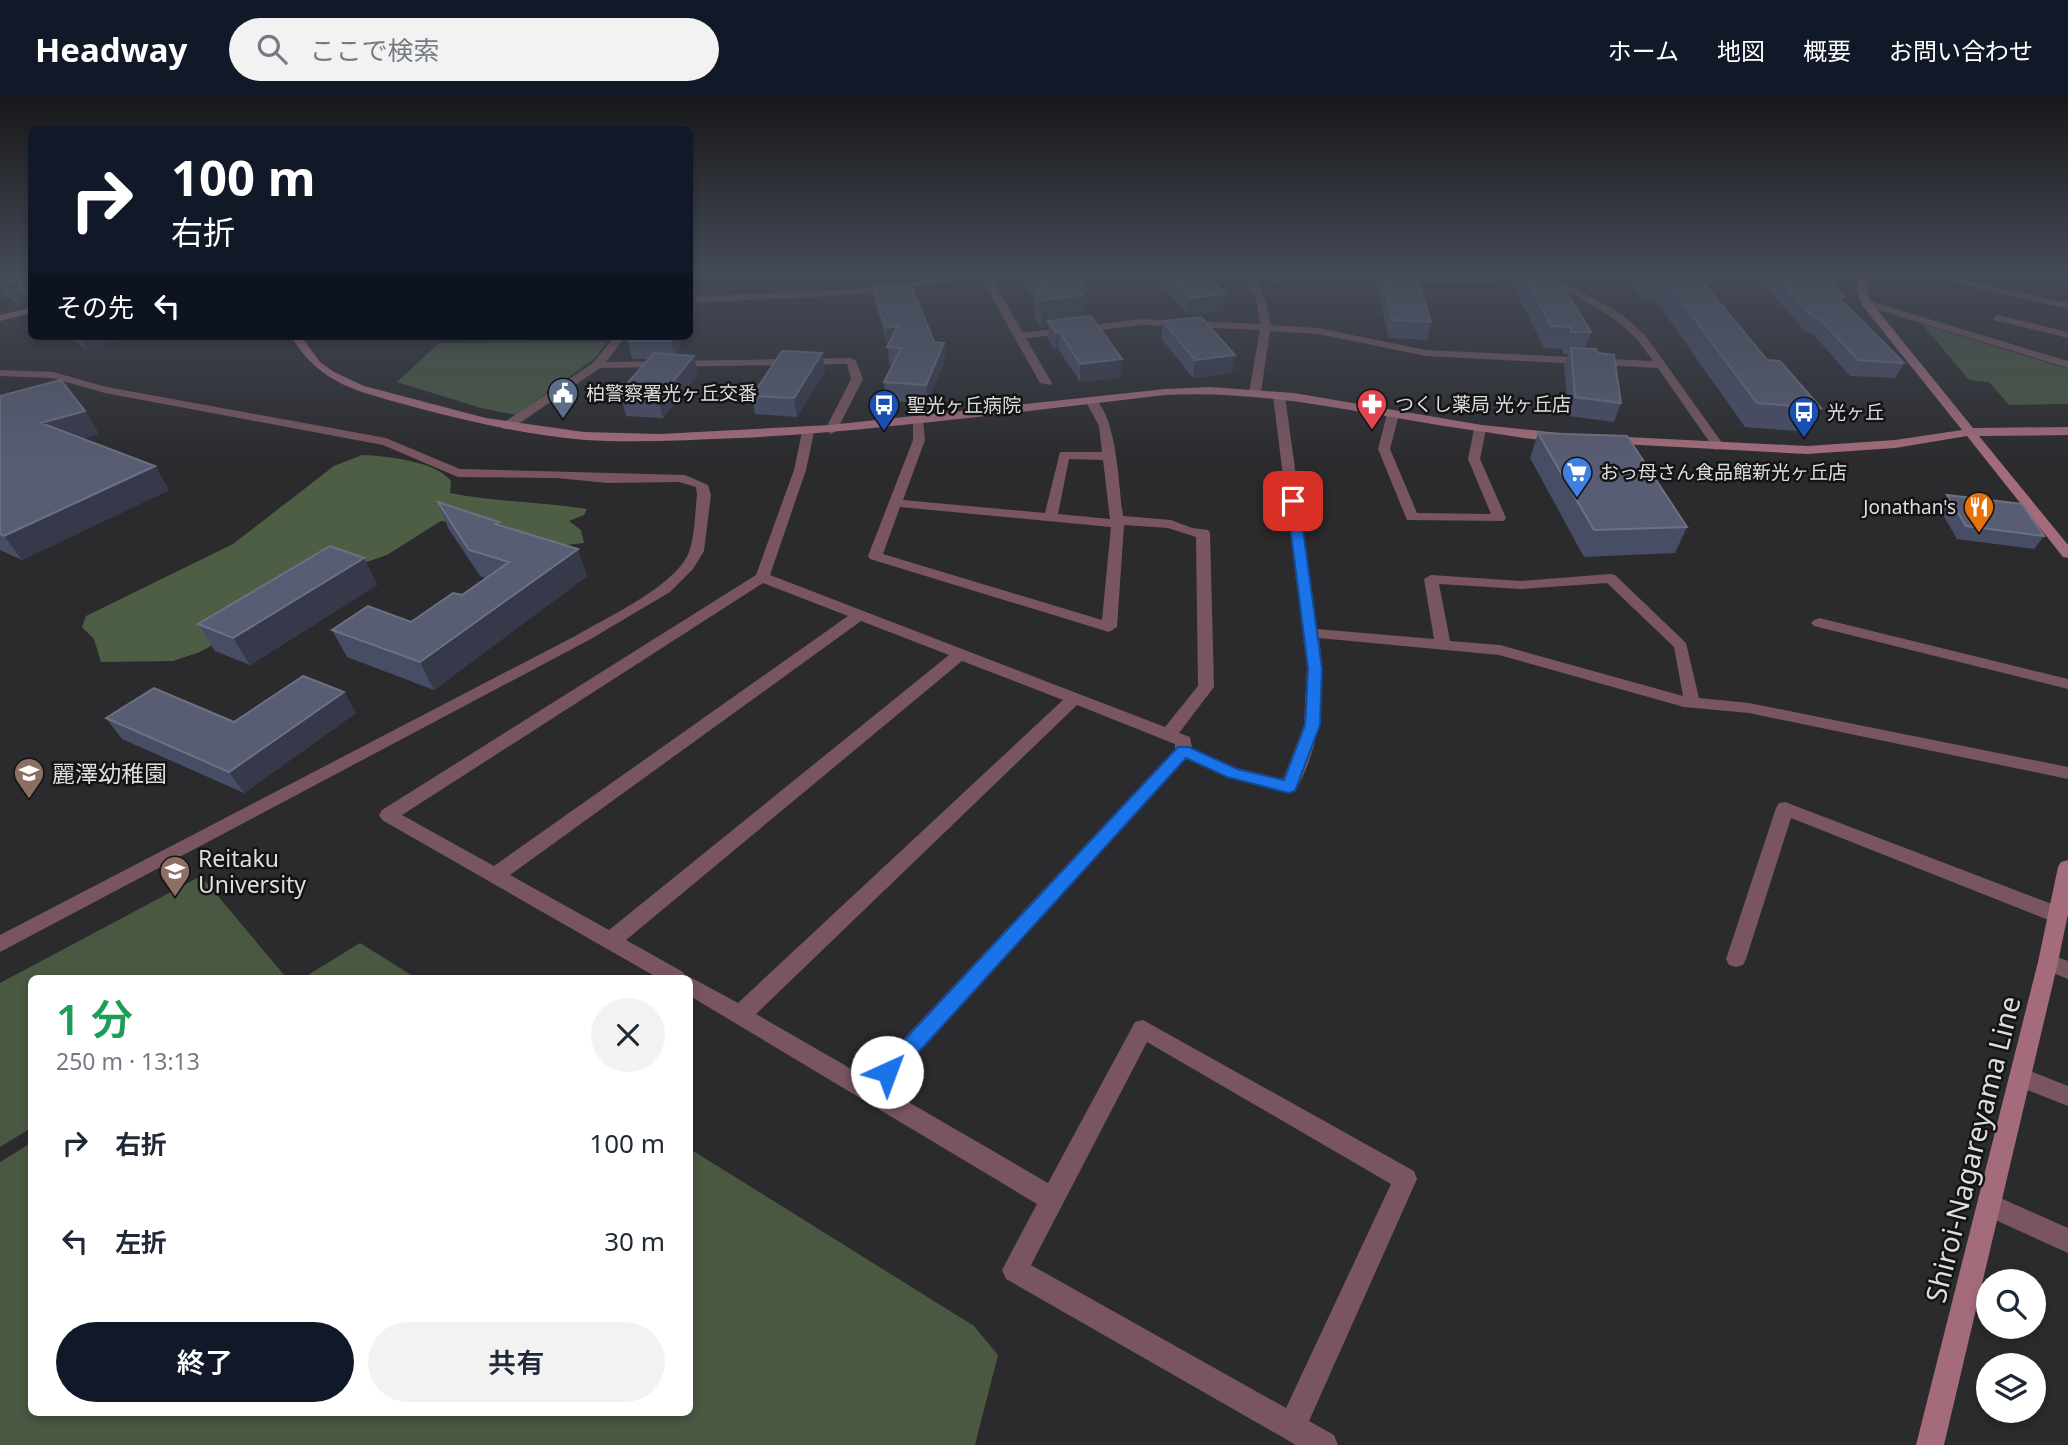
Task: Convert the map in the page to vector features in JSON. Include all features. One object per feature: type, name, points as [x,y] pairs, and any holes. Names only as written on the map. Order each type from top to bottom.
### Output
[{"type":"street","points":[[1020,336],[1046,383]]},
{"type":"street","points":[[1255,392],[1265,336]]},
{"type":"street","points":[[1342,336],[1426,353],[1661,365]]},
{"type":"street","points":[[1640,336],[1719,447]]},
{"type":"street","points":[[1893,336],[2068,554]]},
{"type":"street","points":[[1973,336],[2068,365]]},
{"type":"street","points":[[298,340],[309,360],[356,387],[508,426],[599,437],[808,432],[1165,392],[1255,392],[1480,429],[1572,438]]},
{"type":"street","points":[[508,426],[597,365],[618,340]]},
{"type":"street","points":[[597,365],[850,361],[858,379],[831,430]]},
{"type":"street","points":[[0,373],[53,374],[105,390],[386,442],[458,473],[557,474],[608,479],[680,478],[702,485],[704,495],[697,551],[688,566],[665,589],[584,637],[0,944]]},
{"type":"street","points":[[1184,751],[1233,773],[1289,787],[1312,725],[1315,668],[1279,396]]},
{"type":"street","points":[[918,421],[919,440],[875,556],[1109,627],[1117,522],[1105,426],[1091,400]]},
{"type":"street","points":[[1393,414],[1384,449],[1412,517],[1499,518],[1474,459],[1480,429]]},
{"type":"street","points":[[671,975],[388,815],[762,577],[800,470],[808,432]]},
{"type":"street","points":[[1599,439],[1807,450],[1848,448],[1971,432],[2066,433]]},
{"type":"street","points":[[1051,518],[1064,455],[1108,456]]},
{"type":"street","points":[[895,503],[1051,518],[1171,524],[1189,532],[1203,533],[1206,687],[1168,735]]},
{"type":"street","points":[[762,577],[1184,741],[1184,751],[869,1092]]},
{"type":"street","points":[[1443,645],[1431,579],[1521,585],[1610,578],[1682,646],[1692,703]]},
{"type":"street","points":[[496,875],[860,614]]},
{"type":"street","points":[[1819,623],[2068,684]]},
{"type":"street","points":[[1310,633],[1500,650],[1692,703],[1749,708],[2068,773]]},
{"type":"street","points":[[611,940],[961,653]]},
{"type":"street","points":[[739,1016],[1075,698]]},
{"type":"street","points":[[1736,959],[1784,808],[2058,915]]},
{"type":"street","name":"Shiroi-Nagareyama Line","points":[[1930,1445],[2020,1077],[2058,966],[2058,915],[2068,867]]},
{"type":"street","points":[[693,988],[1052,1199]]},
{"type":"street","points":[[1292,1426],[1405,1179],[1143,1029],[1015,1270],[1324,1445]]},
{"type":"street","points":[[2020,1077],[2068,1096]]},
{"type":"street","points":[[1989,1205],[2068,1241]]},
{"type":"green space","points":[[1932,336],[1960,336],[2068,369],[2068,404],[2009,405],[1989,382],[1969,380]]},
{"type":"green space","points":[[607,342],[594,359],[516,415],[481,408],[397,382],[439,343]]},
{"type":"green space","points":[[362,455],[397,458],[423,464],[444,474],[451,481],[450,493],[587,509],[584,515],[569,521],[581,530],[584,543],[559,546],[441,521],[387,555],[346,569],[200,652],[173,661],[101,662],[94,639],[82,627],[86,616],[233,544],[334,466]]},
{"type":"green space","points":[[201,876],[284,975],[28,975],[28,1130],[0,1147],[0,983]]},
{"type":"green space","points":[[360,943],[411,975],[308,975]]},
{"type":"green space","points":[[28,1145],[28,1416],[693,1416],[693,1151],[974,1326],[998,1355],[975,1445],[0,1445],[0,1162]]},
{"type":"building","points":[[893,336],[931,336],[934,342],[944,343],[926,385],[884,382],[901,348],[887,347]]},
{"type":"building","points":[[1062,336],[1105,336],[1122,359],[1080,364]]},
{"type":"building","points":[[1175,336],[1218,336],[1235,355],[1195,360]]},
{"type":"building","points":[[1707,336],[1747,336],[1767,360],[1780,361],[1821,408],[1757,403]]},
{"type":"building","points":[[1836,336],[1877,336],[1904,363],[1858,360]]},
{"type":"building","points":[[628,340],[671,340],[671,341]]},
{"type":"building","points":[[1571,348],[1596,349],[1598,353],[1614,355],[1621,403],[1575,397]]},
{"type":"building","points":[[782,351],[822,353],[794,398],[752,396]]},
{"type":"building","points":[[654,353],[694,356],[658,399],[621,397],[630,387],[624,387]]},
{"type":"building","points":[[61,380],[85,411],[41,423],[155,466],[4,536],[0,534],[0,396]]},
{"type":"building","points":[[1538,433],[1627,436],[1687,527],[1594,530]]},
{"type":"building","points":[[1947,495],[2022,504],[2044,536],[1966,526]]},
{"type":"building","points":[[438,502],[499,522],[495,524],[578,549],[420,662],[332,630],[368,606],[411,622],[453,593],[462,595],[509,562],[469,550]]},
{"type":"building","points":[[330,546],[364,558],[233,638],[198,624]]},
{"type":"building","points":[[303,676],[344,692],[229,772],[106,718],[154,688],[234,722]]},
{"type":"place","name":"柏警察署光ヶ丘交番","points":[[563,420]]},
{"type":"place","name":"つくし薬局 光ヶ丘店","points":[[1372,431]]},
{"type":"place","name":"聖光ヶ丘病院","points":[[884,432]]},
{"type":"place","name":"光ヶ丘","points":[[1804,439]]},
{"type":"place","name":"おっ母さん食品館新光ヶ丘店","points":[[1577,499]]},
{"type":"place","name":"Jonathan's","points":[[1979,534]]},
{"type":"place","name":"麗澤幼稚園","points":[[29,800]]},
{"type":"place","name":"Reitaku University","points":[[175,898]]},
{"type":"route","points":[[887,1072],[1184,751],[1233,773],[1289,787],[1312,725],[1315,668],[1293,501]]}]
